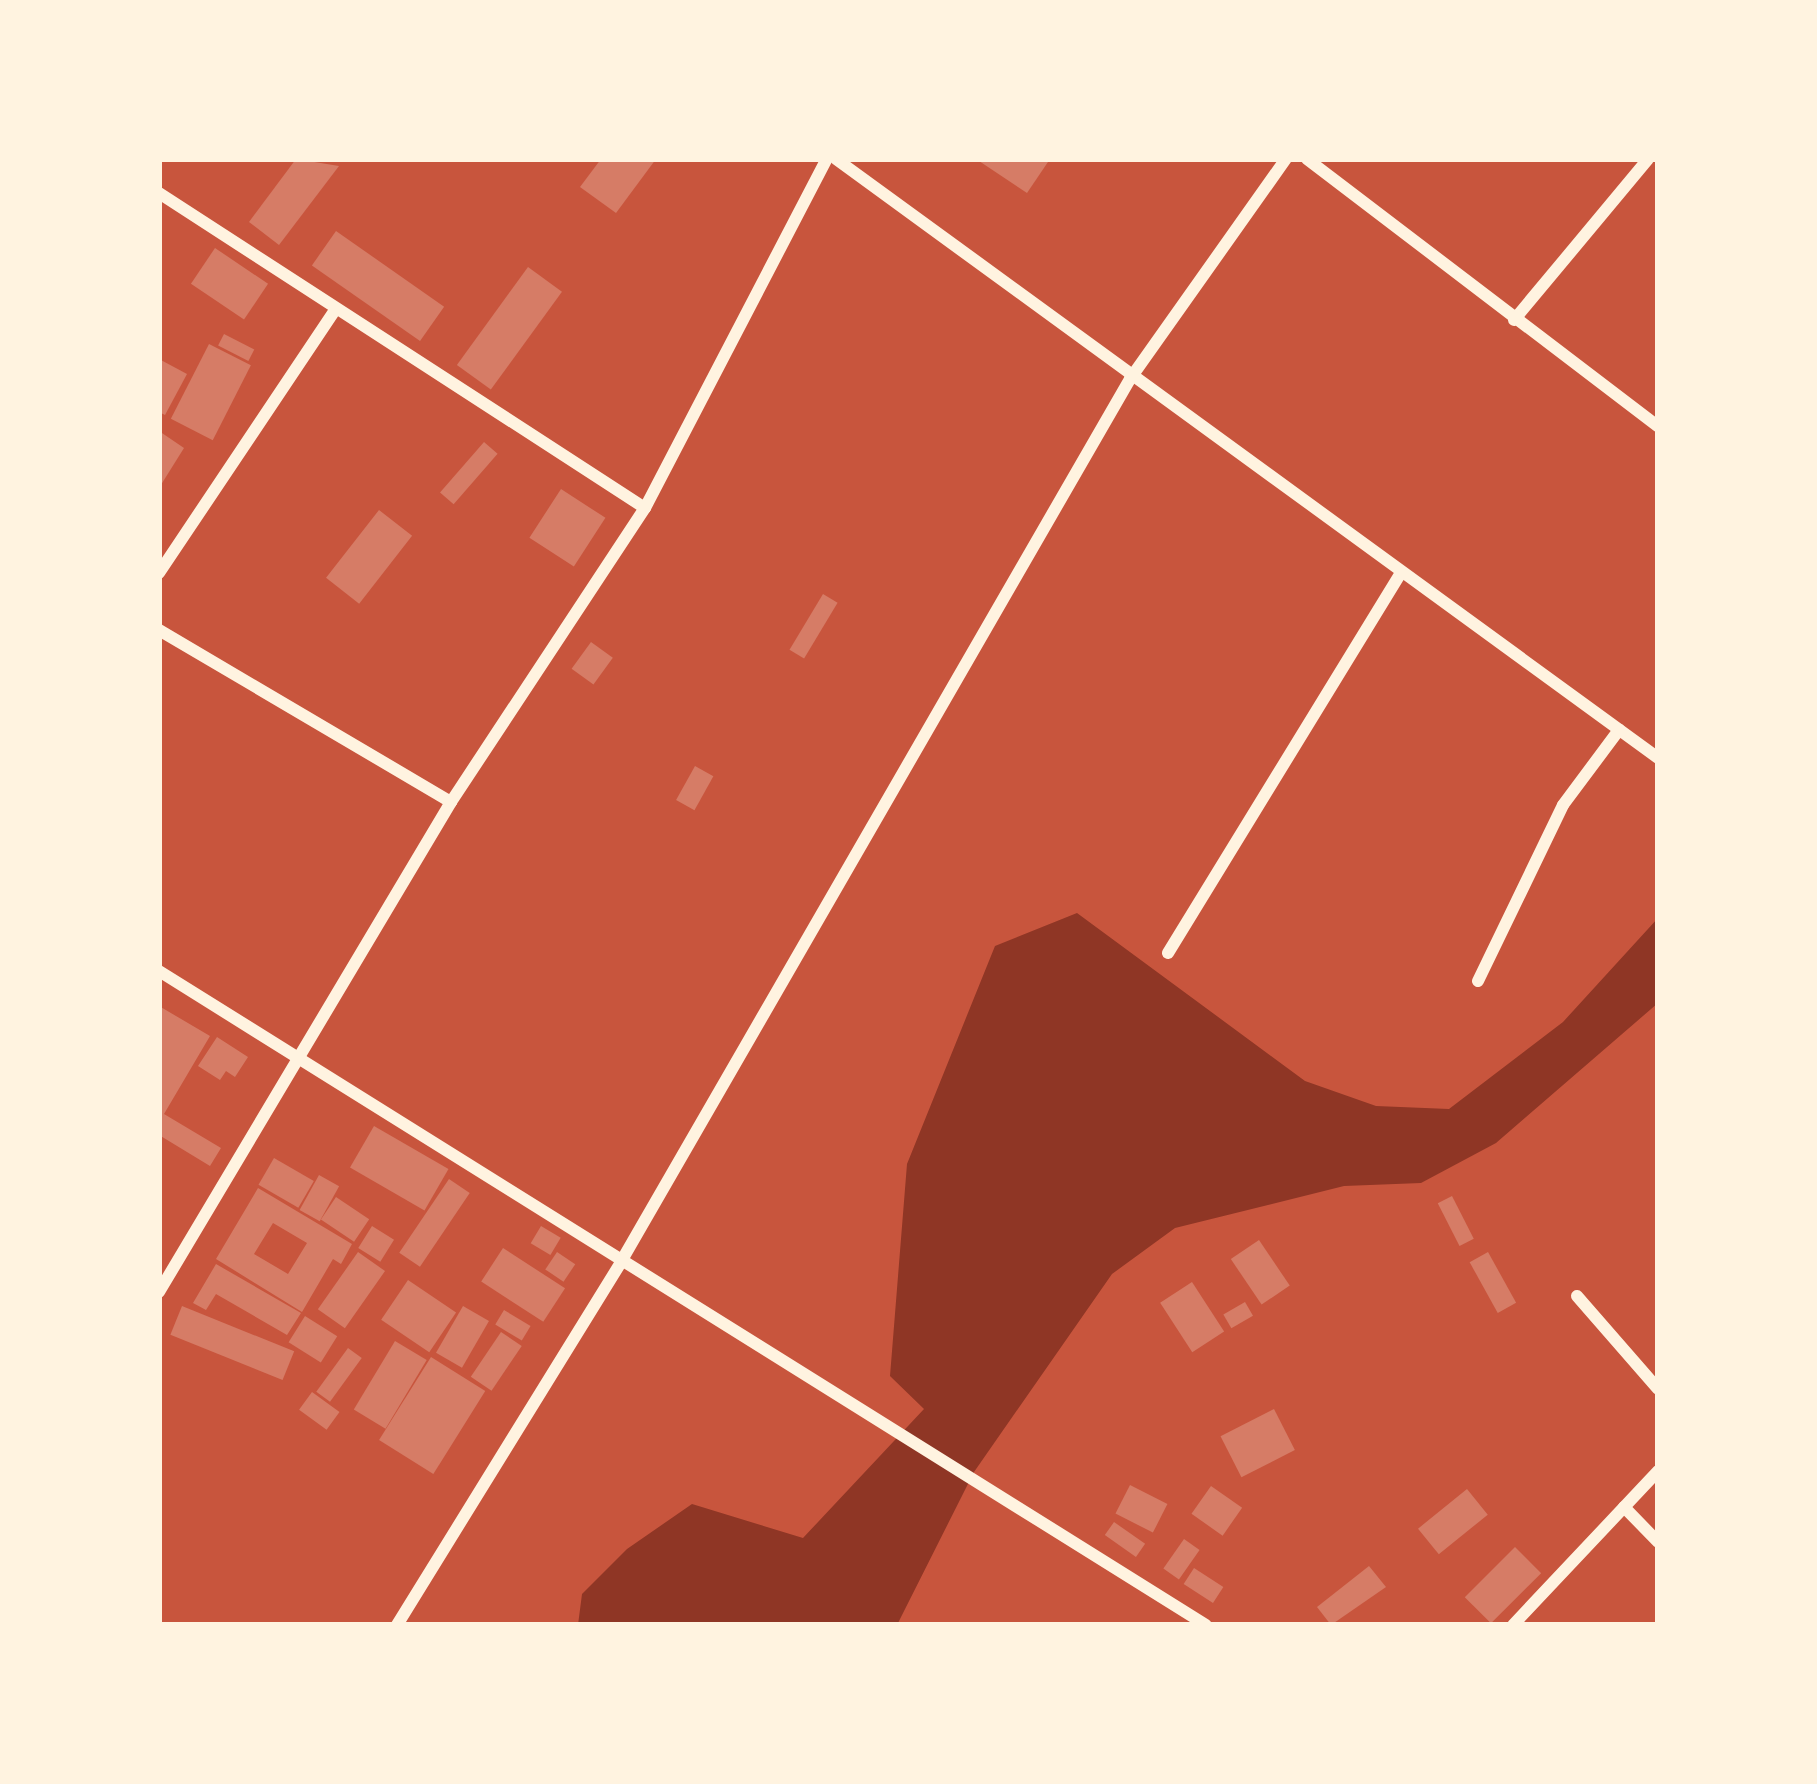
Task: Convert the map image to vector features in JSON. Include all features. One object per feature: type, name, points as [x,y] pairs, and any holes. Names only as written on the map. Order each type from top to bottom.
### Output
[{"type":"street","points":[[159,1292],[302,1060],[451,802],[645,508],[831,159],[1658,758]]},
{"type":"street","points":[[397,1625],[622,1260],[1130,379],[1286,159]]},
{"type":"street","points":[[1307,159],[1658,425]]},
{"type":"street","points":[[1514,320],[1648,159]]},
{"type":"street","points":[[159,193],[645,508]]},
{"type":"street","points":[[159,573],[335,310]]},
{"type":"street","points":[[1168,953],[1401,573]]},
{"type":"street","points":[[159,630],[451,802]]},
{"type":"street","points":[[1478,981],[1564,805],[1619,730]]},
{"type":"street","points":[[159,971],[1206,1625]]},
{"type":"street","points":[[1577,1296],[1658,1389]]},
{"type":"street","points":[[1513,1625],[1658,1471]]},
{"type":"street","points":[[1624,1507],[1658,1543]]},
{"type":"shaded area","points":[[1077,913],[1305,1081],[1376,1106],[1449,1109],[1563,1022],[1658,918],[1658,1003],[1496,1143],[1421,1183],[1344,1186],[1175,1228],[1112,1274],[974,1472],[897,1625],[578,1625],[582,1594],[627,1549],[692,1504],[803,1538],[924,1409],[890,1376],[907,1164],[995,946]]},
{"type":"building","points":[[296,159],[339,166],[279,245],[249,222]]},
{"type":"building","points":[[601,159],[656,159],[616,213],[580,187]]},
{"type":"building","points":[[976,159],[1050,159],[1027,193]]},
{"type":"building","points":[[336,231],[444,307],[420,341],[312,265]]},
{"type":"building","points":[[215,248],[268,284],[244,319],[191,284]]},
{"type":"building","points":[[528,267],[562,292],[491,390],[457,365]]},
{"type":"building","points":[[224,334],[254,349],[248,361],[218,346]]},
{"type":"building","points":[[209,344],[251,365],[213,440],[171,419]]},
{"type":"building","points":[[159,359],[187,374],[165,415],[159,412]]},
{"type":"building","points":[[159,431],[184,448],[159,488]]},
{"type":"building","points":[[484,442],[498,454],[454,504],[440,493]]},
{"type":"building","points":[[561,489],[605,518],[574,567],[529,538]]},
{"type":"building","points":[[379,510],[412,536],[359,604],[326,578]]},
{"type":"building","points":[[823,594],[838,603],[804,658],[790,650]]},
{"type":"building","points":[[591,642],[613,658],[593,685],[572,669]]},
{"type":"building","points":[[695,766],[713,776],[694,810],[676,800]]},
{"type":"building","points":[[159,1006],[210,1036],[164,1114],[221,1148],[210,1166],[159,1135]]},
{"type":"building","points":[[217,1037],[248,1057],[235,1077],[226,1071],[220,1080],[198,1066]]},
{"type":"building","points":[[374,1126],[448,1169],[424,1211],[350,1168]]},
{"type":"building","points":[[274,1158],[314,1181],[298,1208],[258,1185]]},
{"type":"building","points":[[319,1175],[339,1186],[320,1221],[300,1210]]},
{"type":"building","points":[[449,1179],[470,1193],[420,1267],[399,1253]]},
{"type":"building","points":[[258,1188],[352,1244],[341,1264],[333,1259],[302,1312],[216,1259]],"holes":[[[273,1223],[307,1243],[288,1274],[254,1254]]]},
{"type":"building","points":[[1452,1196],[1474,1239],[1460,1246],[1438,1203]]},
{"type":"building","points":[[336,1197],[369,1219],[354,1242],[321,1219]]},
{"type":"building","points":[[372,1226],[394,1240],[380,1262],[358,1248]]},
{"type":"building","points":[[541,1226],[561,1238],[550,1255],[531,1243]]},
{"type":"building","points":[[1259,1240],[1290,1286],[1262,1305],[1231,1259]]},
{"type":"building","points":[[503,1248],[565,1288],[543,1322],[481,1282]]},
{"type":"building","points":[[358,1252],[385,1271],[345,1328],[318,1309]]},
{"type":"building","points":[[557,1252],[575,1264],[563,1282],[545,1269]]},
{"type":"building","points":[[1488,1252],[1516,1303],[1498,1313],[1470,1262]]},
{"type":"building","points":[[216,1264],[301,1313],[287,1335],[216,1294],[206,1310],[193,1303]]},
{"type":"building","points":[[408,1280],[456,1312],[429,1352],[381,1320]]},
{"type":"building","points":[[1192,1282],[1224,1331],[1192,1352],[1160,1303]]},
{"type":"building","points":[[1245,1302],[1253,1316],[1231,1328],[1223,1314]]},
{"type":"building","points":[[182,1306],[294,1351],[283,1380],[170,1335]]},
{"type":"building","points":[[463,1306],[489,1321],[462,1368],[436,1353]]},
{"type":"building","points":[[504,1310],[531,1326],[522,1341],[495,1325]]},
{"type":"building","points":[[305,1316],[337,1336],[321,1362],[289,1342]]},
{"type":"building","points":[[501,1332],[522,1346],[492,1391],[471,1377]]},
{"type":"building","points":[[395,1341],[427,1360],[386,1429],[354,1410]]},
{"type":"building","points":[[348,1348],[362,1358],[330,1402],[316,1392]]},
{"type":"building","points":[[431,1357],[485,1391],[433,1474],[379,1440]]},
{"type":"building","points":[[312,1392],[340,1412],[327,1430],[299,1410]]},
{"type":"building","points":[[1274,1409],[1295,1450],[1241,1477],[1221,1436]]},
{"type":"building","points":[[1130,1485],[1167,1504],[1153,1533],[1115,1514]]},
{"type":"building","points":[[1211,1486],[1242,1508],[1223,1536],[1191,1514]]},
{"type":"building","points":[[1467,1489],[1488,1515],[1439,1554],[1418,1529]]},
{"type":"building","points":[[1114,1522],[1145,1544],[1136,1557],[1105,1535]]},
{"type":"building","points":[[1184,1539],[1200,1550],[1179,1579],[1163,1568]]},
{"type":"building","points":[[1515,1547],[1541,1573],[1491,1623],[1465,1597]]},
{"type":"building","points":[[1369,1566],[1386,1587],[1331,1625],[1317,1607]]},
{"type":"building","points":[[1194,1568],[1223,1587],[1213,1603],[1184,1584]]}]
